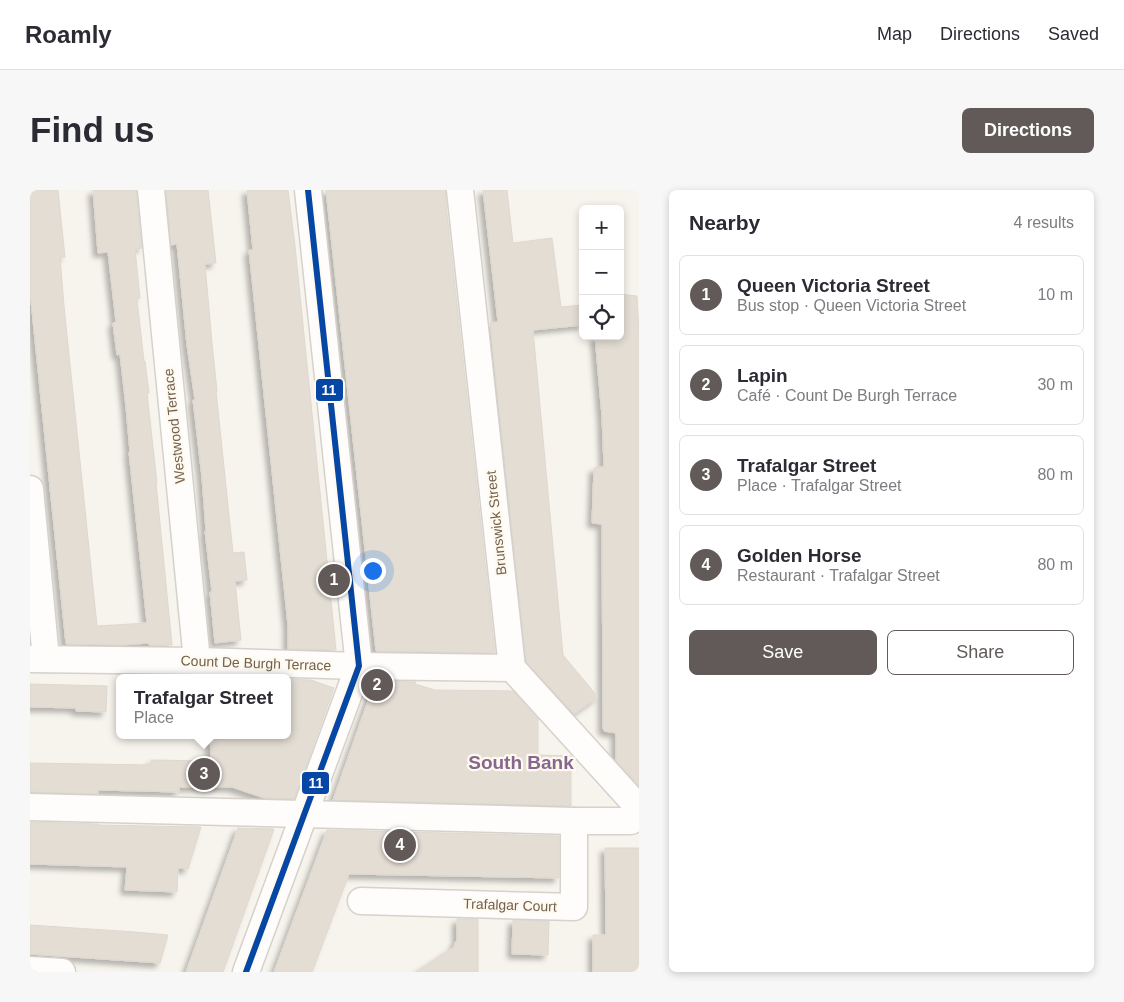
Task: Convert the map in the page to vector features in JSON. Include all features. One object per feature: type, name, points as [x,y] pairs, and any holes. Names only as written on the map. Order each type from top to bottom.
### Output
[{"type":"street","name":"Westwood Terrace","points":[[151,190],[197,661]]},
{"type":"street","points":[[246,972],[359,666],[308,190]]},
{"type":"street","name":"Brunswick Street","points":[[460,190],[512,668]]},
{"type":"street","points":[[30,489],[38,659]]},
{"type":"street","name":"Count De Burgh Terrace","points":[[38,659],[512,668]]},
{"type":"street","points":[[512,668],[639,808]]},
{"type":"street","points":[[30,807],[574,821],[631,821],[639,814]]},
{"type":"street","name":"Trafalgar Court","points":[[361,901],[574,907],[574,821]]},
{"type":"street","points":[[30,970],[62,972]]},
{"type":"building","points":[[30,190],[58,190],[65,257],[60,257],[64,306],[97,626],[147,623],[120,354],[117,355],[113,323],[116,322],[108,252],[98,253],[93,190],[136,190],[142,248],[135,249],[140,298],[137,299],[149,393],[147,393],[172,645],[149,645],[149,643],[122,645],[66,644],[30,291]]},
{"type":"building","points":[[166,190],[208,190],[216,263],[205,264],[216,391],[233,553],[244,552],[247,580],[235,581],[241,640],[215,643],[202,477],[193,400],[195,400],[187,345],[177,244],[171,245]]},
{"type":"building","points":[[247,190],[288,190],[336,650],[288,649],[288,625],[249,250],[253,250]]},
{"type":"building","points":[[326,190],[445,190],[495,653],[376,651]]},
{"type":"building","points":[[483,190],[507,190],[513,243],[552,238],[561,307],[579,305],[579,325],[533,330],[563,655],[598,697],[574,714],[526,662],[490,323],[498,322]]},
{"type":"building","points":[[624,294],[637,296],[639,333],[639,786],[616,761],[616,733],[604,731],[603,729],[602,524],[592,523],[594,468],[604,467],[595,340],[624,340]]},
{"type":"building","points":[[291,679],[311,680],[334,688],[294,799],[264,798],[232,787],[179,787],[179,792],[98,790],[98,794],[30,792],[30,763],[151,765],[151,760],[211,761],[210,739],[291,739]]},
{"type":"building","points":[[375,681],[416,682],[415,684],[435,690],[513,691],[538,719],[538,755],[571,756],[571,806],[333,800]]},
{"type":"building","points":[[30,684],[107,686],[106,712],[76,711],[76,708],[30,707]]},
{"type":"building","points":[[30,822],[201,827],[188,869],[178,868],[177,892],[125,890],[127,867],[30,864]]},
{"type":"building","points":[[238,828],[274,829],[223,972],[186,972]]},
{"type":"building","points":[[327,830],[559,836],[559,878],[349,874],[312,972],[274,972]]},
{"type":"building","points":[[605,848],[639,848],[639,972],[593,972],[593,935],[606,935]]},
{"type":"building","points":[[457,919],[478,919],[478,972],[416,972],[454,947],[455,942],[457,942]]},
{"type":"building","points":[[513,920],[549,921],[548,955],[512,954]]},
{"type":"building","points":[[30,925],[168,935],[160,963],[30,954]]},
{"type":"transit line","name":"11","points":[[246,972],[359,666],[308,190]]},
{"type":"place","name":"Queen Victoria Street","points":[[334,580]]},
{"type":"place","name":"Lapin","points":[[377,685]]},
{"type":"place","name":"Trafalgar Street","points":[[204,774]]},
{"type":"place","name":"Golden Horse","points":[[400,845]]},
{"type":"district","name":"South Bank","points":[[521,762]]}]
